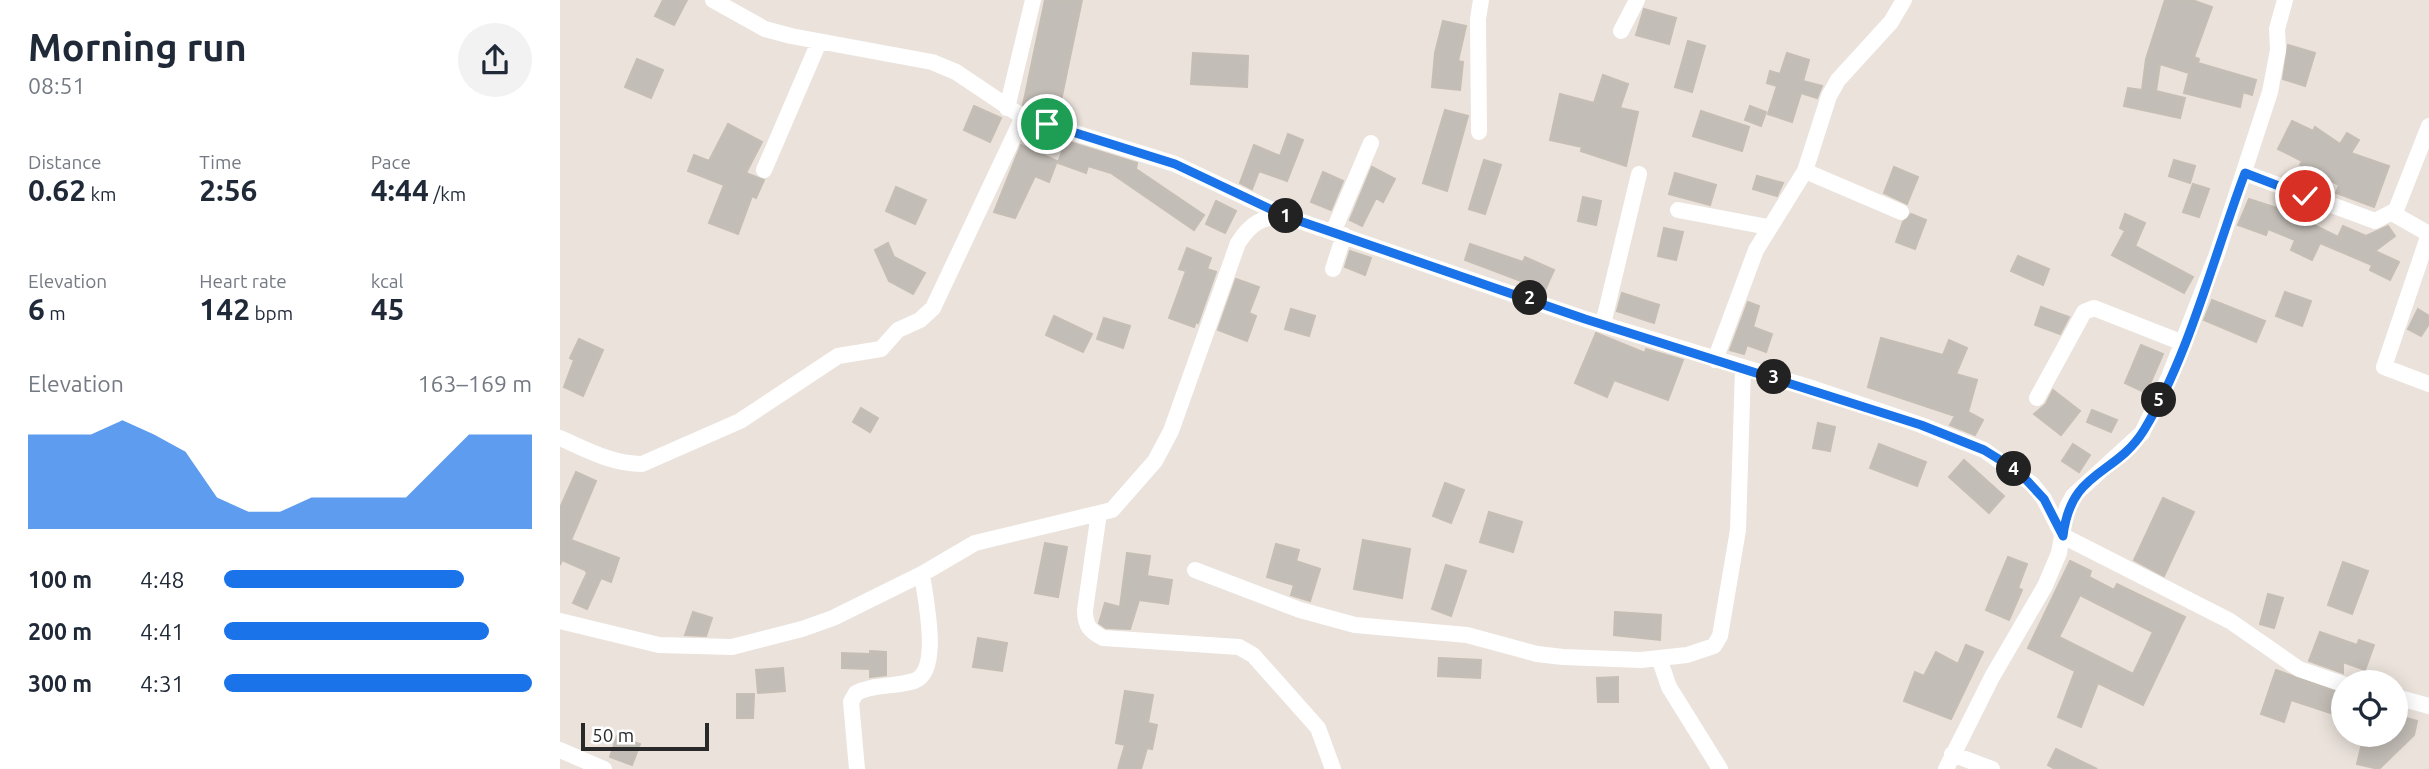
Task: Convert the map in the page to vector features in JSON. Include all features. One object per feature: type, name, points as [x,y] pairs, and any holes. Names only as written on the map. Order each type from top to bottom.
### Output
[{"type":"street","points":[[713,0],[765,29],[819,42],[896,53],[932,62],[956,72],[1023,117],[1175,164],[1285,216],[1603,324],[1921,425],[1984,450],[2018,471],[2032,484],[2044,499],[2063,536],[2230,621],[2299,669],[2331,680]]},
{"type":"street","points":[[1007,108],[1033,0]]},
{"type":"street","points":[[1479,132],[1478,19],[1481,0]]},
{"type":"street","points":[[1621,31],[1637,0]]},
{"type":"street","points":[[1715,360],[1768,227],[1805,170],[1820,116],[1838,80],[1891,22],[1904,0]]},
{"type":"street","points":[[1992,769],[1949,762],[1992,677],[2034,608],[2059,553],[2067,508],[2073,496],[2142,433],[2183,343],[2245,173],[2275,71],[2277,29],[2285,0]]},
{"type":"street","points":[[764,170],[819,42]]},
{"type":"street","points":[[560,438],[604,458],[627,464],[642,464],[740,421],[838,356],[881,349],[898,330],[920,320],[933,308],[1023,117]]},
{"type":"street","points":[[2245,173],[2375,221],[2396,210],[2429,126]]},
{"type":"street","points":[[1333,269],[1338,234],[1371,143]]},
{"type":"street","points":[[1805,170],[1901,212]]},
{"type":"street","points":[[1603,324],[1639,174]]},
{"type":"street","points":[[1678,209],[1768,227]]},
{"type":"street","points":[[2392,213],[2429,234],[2384,367],[2429,384]]},
{"type":"street","points":[[560,621],[659,645],[732,647],[823,622],[922,575],[975,543],[1111,510],[1133,489],[1155,461],[1171,431],[1238,243],[1248,227],[1263,217],[1285,216]]},
{"type":"street","points":[[2038,398],[2084,312],[2094,308],[2183,343]]},
{"type":"street","points":[[1195,570],[1300,610],[1355,625],[1467,635],[1537,654],[1563,657],[1659,658],[1704,651],[1714,646],[1720,636],[1739,518],[1743,368]]},
{"type":"street","points":[[1099,513],[1085,610],[1085,622],[1091,632],[1103,638],[1205,643],[1246,651],[1318,728],[1333,769]]},
{"type":"street","points":[[857,769],[851,702],[856,693],[922,678],[929,668],[930,651],[922,575]]},
{"type":"street","points":[[1659,658],[1669,687],[1720,769]]},
{"type":"street","points":[[2408,700],[2429,706]]},
{"type":"street","points":[[560,750],[604,769]]},
{"type":"building","points":[[663,0],[687,0],[674,25],[655,16]]},
{"type":"building","points":[[1045,0],[1082,0],[1058,115],[1023,105]]},
{"type":"building","points":[[2165,0],[2192,0],[2212,7],[2194,57],[2199,59],[2198,63],[2256,80],[2252,95],[2243,92],[2240,107],[2184,93],[2189,73],[2160,64],[2156,91],[2185,98],[2180,118],[2124,106],[2128,88],[2142,90],[2146,59]]},
{"type":"building","points":[[1644,9],[1676,18],[1669,44],[1636,35]]},
{"type":"building","points":[[1443,21],[1466,26],[1458,61],[1463,62],[1460,90],[1432,87],[1435,53]]},
{"type":"building","points":[[1688,41],[1705,46],[1692,92],[1675,87]]},
{"type":"building","points":[[2288,45],[2315,53],[2305,86],[2283,79]]},
{"type":"building","points":[[1193,53],[1248,56],[1247,87],[1191,84]]},
{"type":"building","points":[[1787,53],[1809,60],[1803,81],[1822,86],[1817,98],[1801,93],[1792,122],[1768,114],[1777,86],[1767,83],[1770,71],[1780,74]]},
{"type":"building","points":[[637,59],[663,70],[651,98],[625,87]]},
{"type":"building","points":[[1603,75],[1628,84],[1620,108],[1638,112],[1626,166],[1581,151],[1582,147],[1550,140],[1560,94],[1594,103]]},
{"type":"building","points":[[974,106],[1001,118],[990,142],[964,130]]},
{"type":"building","points":[[1750,106],[1766,112],[1761,126],[1745,120]]},
{"type":"building","points":[[1445,110],[1468,116],[1447,191],[1423,183]]},
{"type":"building","points":[[1701,111],[1749,127],[1742,151],[1693,136]]},
{"type":"building","points":[[2292,121],[2313,131],[2315,127],[2340,144],[2347,133],[2359,140],[2351,153],[2389,166],[2374,207],[2336,193],[2339,185],[2300,165],[2302,161],[2278,149]]},
{"type":"building","points":[[728,124],[762,142],[746,173],[764,180],[756,198],[752,196],[738,234],[709,223],[724,185],[688,171],[694,155],[709,161]]},
{"type":"building","points":[[1288,134],[1303,140],[1287,181],[1259,171],[1252,189],[1240,183],[1254,145],[1280,156]]},
{"type":"building","points":[[1066,141],[1137,163],[1136,169],[1204,215],[1194,230],[1111,173],[1088,166],[1086,173],[1058,163]]},
{"type":"building","points":[[1021,145],[1057,161],[1049,182],[1035,176],[1015,218],[994,212]]},
{"type":"building","points":[[1484,160],[1501,165],[1485,214],[1469,209]]},
{"type":"building","points":[[2174,160],[2195,166],[2190,183],[2169,176]]},
{"type":"building","points":[[1372,167],[1395,179],[1383,202],[1376,198],[1362,226],[1350,220]]},
{"type":"building","points":[[1894,167],[1918,177],[1907,204],[1884,193]]},
{"type":"building","points":[[1323,172],[1343,181],[1331,210],[1311,202]]},
{"type":"building","points":[[1675,173],[1716,185],[1710,205],[1669,194]]},
{"type":"building","points":[[1757,176],[1783,183],[1777,196],[1753,189]]},
{"type":"building","points":[[2193,184],[2209,189],[2199,217],[2183,212]]},
{"type":"building","points":[[896,187],[926,200],[915,224],[886,211]]},
{"type":"building","points":[[1583,197],[1601,201],[1596,225],[1578,221]]},
{"type":"building","points":[[2249,199],[2286,211],[2338,237],[2343,226],[2366,236],[2388,226],[2395,236],[2375,251],[2399,262],[2390,280],[2370,270],[2372,265],[2320,243],[2312,260],[2291,250],[2295,240],[2268,229],[2266,235],[2238,225]]},
{"type":"building","points":[[1216,201],[1236,211],[1225,233],[1206,224]]},
{"type":"building","points":[[1911,214],[1926,220],[1915,249],[1896,242],[1903,222]]},
{"type":"building","points":[[2125,214],[2145,223],[2135,246],[2193,277],[2184,293],[2112,255],[2125,231],[2120,228]]},
{"type":"building","points":[[1664,228],[1683,232],[1676,260],[1658,256]]},
{"type":"building","points":[[888,243],[894,257],[925,273],[913,294],[889,281],[875,250]]},
{"type":"building","points":[[1470,244],[1523,262],[1525,257],[1554,270],[1545,290],[1465,260]]},
{"type":"building","points":[[1187,248],[1211,258],[1207,269],[1216,272],[1198,323],[1196,322],[1194,327],[1169,318],[1186,271],[1179,269]]},
{"type":"building","points":[[1350,251],[1371,258],[1365,275],[1345,267]]},
{"type":"building","points":[[2018,256],[2049,269],[2043,285],[2011,271]]},
{"type":"building","points":[[1236,279],[1259,287],[1249,313],[1256,316],[1247,341],[1218,330]]},
{"type":"building","points":[[2285,292],[2311,301],[2302,326],[2276,316]]},
{"type":"building","points":[[1622,293],[1659,305],[1654,323],[1617,311]]},
{"type":"building","points":[[2212,300],[2265,321],[2256,342],[2204,320]]},
{"type":"building","points":[[1748,302],[1759,306],[1753,327],[1772,334],[1766,352],[1747,345],[1744,354],[1730,350]]},
{"type":"building","points":[[2041,307],[2069,317],[2060,334],[2035,325]]},
{"type":"building","points":[[1291,309],[1315,316],[1309,336],[1285,329]]},
{"type":"building","points":[[2418,309],[2429,316],[2429,324],[2421,336],[2408,329]]},
{"type":"building","points":[[1054,316],[1092,334],[1083,352],[1046,335]]},
{"type":"building","points":[[1104,318],[1130,326],[1123,348],[1097,339]]},
{"type":"building","points":[[1596,333],[1645,353],[1646,349],[1683,360],[1668,400],[1614,380],[1607,397],[1575,383]]},
{"type":"building","points":[[1881,338],[1943,355],[1949,340],[1967,348],[1956,374],[1977,380],[1968,412],[1983,420],[1975,435],[1950,425],[1955,416],[1868,387]]},
{"type":"building","points":[[579,339],[603,350],[583,396],[564,387],[574,360],[570,358]]},
{"type":"building","points":[[2141,345],[2163,354],[2146,393],[2125,383]]},
{"type":"building","points":[[2053,390],[2080,411],[2061,435],[2034,414],[2046,404]]},
{"type":"building","points":[[861,408],[878,418],[870,432],[853,422]]},
{"type":"building","points":[[2092,410],[2117,420],[2111,432],[2087,422]]},
{"type":"building","points":[[1818,423],[1835,427],[1830,451],[1813,448]]},
{"type":"building","points":[[1879,444],[1926,462],[1917,486],[1870,468]]},
{"type":"building","points":[[2073,444],[2090,455],[2079,472],[2062,461]]},
{"type":"building","points":[[1964,460],[2004,496],[1989,513],[1949,477]]},
{"type":"building","points":[[576,472],[596,481],[571,540],[619,558],[611,582],[601,578],[587,609],[573,603],[587,573],[562,560],[560,565],[560,508]]},
{"type":"building","points":[[1445,483],[1464,490],[1451,523],[1433,516]]},
{"type":"building","points":[[2163,498],[2194,512],[2164,576],[2134,560]]},
{"type":"building","points":[[1489,512],[1522,522],[1513,552],[1480,542]]},
{"type":"building","points":[[1363,540],[1410,549],[1402,598],[1354,589]]},
{"type":"building","points":[[1045,543],[1067,547],[1058,597],[1035,593]]},
{"type":"building","points":[[1276,544],[1299,550],[1296,561],[1320,569],[1310,601],[1291,595],[1294,585],[1267,577]]},
{"type":"building","points":[[1127,553],[1150,556],[1147,576],[1172,580],[1168,604],[1139,600],[1130,629],[1106,628],[1099,623],[1105,603],[1120,607]]},
{"type":"building","points":[[2008,557],[2027,564],[2018,588],[2022,590],[2009,620],[1986,610]]},
{"type":"building","points":[[2070,561],[2091,571],[2089,577],[2114,590],[2117,584],[2185,617],[2143,705],[2098,683],[2081,727],[2058,717],[2075,671],[2028,648]],"holes":[[[2080,595],[2153,632],[2133,674],[2059,637]]]},
{"type":"building","points":[[2343,562],[2368,571],[2352,614],[2328,605]]},
{"type":"building","points":[[1446,565],[1466,571],[1451,616],[1432,609]]},
{"type":"building","points":[[2268,594],[2283,598],[2274,628],[2260,624]]},
{"type":"building","points":[[693,612],[712,618],[706,636],[685,635]]},
{"type":"building","points":[[1615,612],[1661,615],[1660,640],[1614,635]]},
{"type":"building","points":[[2320,632],[2357,645],[2359,640],[2374,645],[2365,670],[2343,662],[2343,670],[2334,670],[2309,661]]},
{"type":"building","points":[[978,638],[1007,643],[1002,671],[973,667]]},
{"type":"building","points":[[1966,645],[1983,652],[1951,719],[1904,701],[1915,672],[1924,676],[1936,652],[1958,664]]},
{"type":"building","points":[[870,651],[886,652],[886,675],[870,677],[870,669],[842,668],[842,653],[870,654]]},
{"type":"building","points":[[1439,658],[1481,660],[1480,678],[1438,676]]},
{"type":"building","points":[[783,668],[785,691],[758,693],[756,670]]},
{"type":"building","points":[[2276,670],[2331,690],[2331,713],[2291,700],[2284,722],[2261,714]]},
{"type":"building","points":[[1618,677],[1618,702],[1598,702],[1597,678]]},
{"type":"building","points":[[1125,691],[1153,695],[1148,723],[1157,725],[1152,749],[1147,748],[1141,769],[1118,769],[1125,745],[1116,743]]},
{"type":"building","points":[[737,694],[754,694],[753,718],[737,718]]},
{"type":"building","points":[[2408,718],[2417,721],[2414,735],[2408,741]]},
{"type":"building","points":[[617,736],[640,744],[632,765],[610,757]]},
{"type":"building","points":[[2361,747],[2402,747],[2379,769],[2357,764]]},
{"type":"building","points":[[2056,749],[2097,769],[2055,769],[2048,765]]},
{"type":"route","points":[[1047,124],[1175,164],[1285,216],[1485,282],[1585,319],[1815,389],[1921,425],[1984,450],[2018,471],[2032,484],[2044,499],[2063,536],[2067,508],[2073,496],[2103,467],[2127,450],[2142,433],[2152,414],[2183,343],[2245,173],[2305,196]]}]
